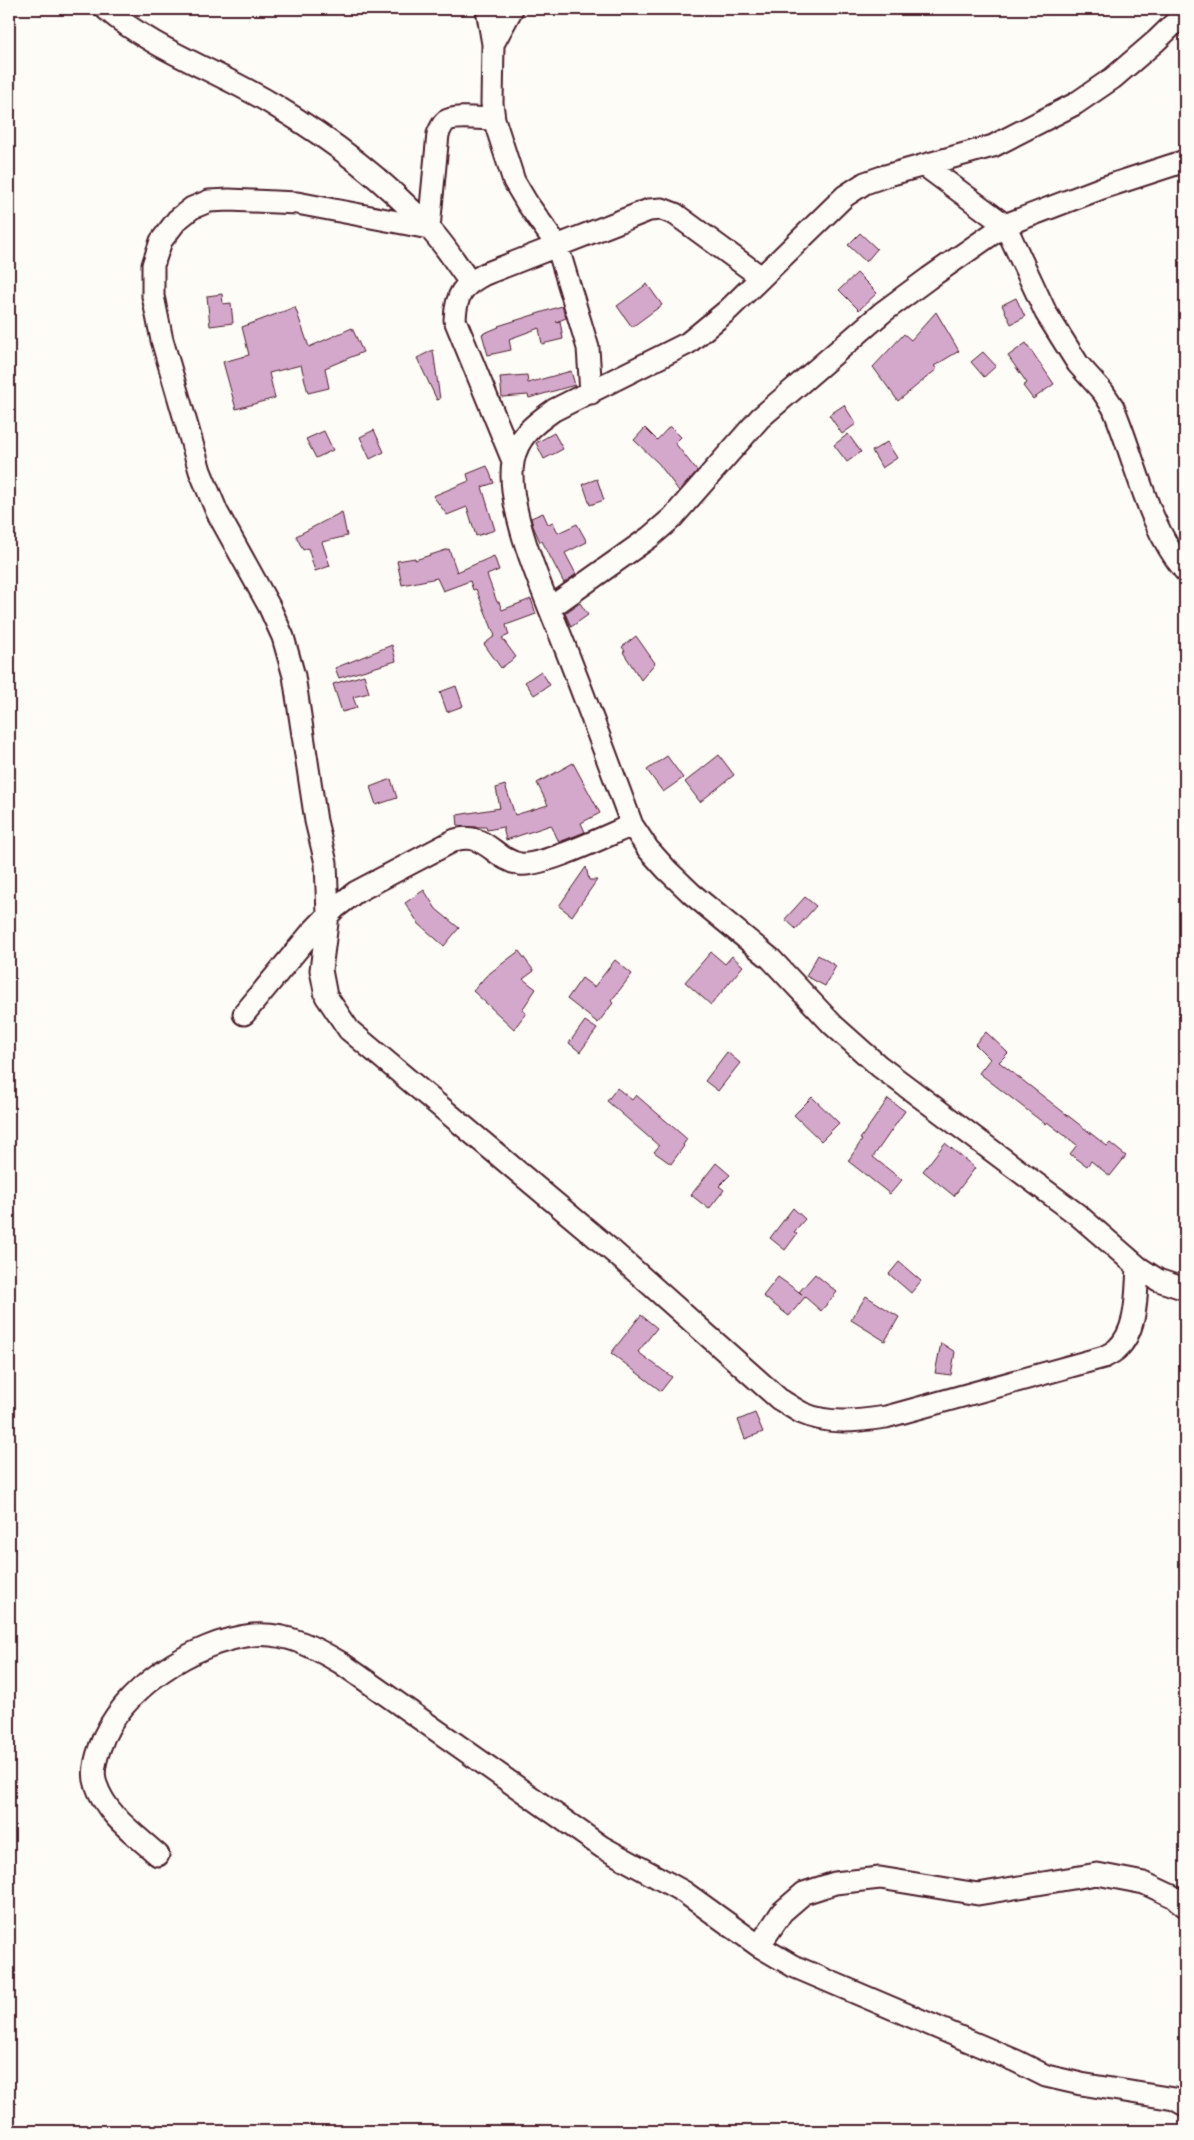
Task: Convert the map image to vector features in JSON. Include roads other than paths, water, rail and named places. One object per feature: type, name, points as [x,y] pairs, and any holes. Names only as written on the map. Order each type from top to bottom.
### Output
[{"type":"street","points":[[106,9],[137,33],[216,72],[274,105],[324,138],[384,185],[429,228],[470,282]]},
{"type":"street","points":[[487,9],[493,44],[492,103],[494,119],[514,181],[557,246],[588,348],[591,393]]},
{"type":"street","points":[[493,44],[512,9]]},
{"type":"street","points":[[1184,1288],[1158,1280],[1138,1267],[1078,1215],[887,1072],[833,1025],[771,959],[692,894],[667,870],[632,825],[525,541],[514,500],[512,482],[513,461],[520,440],[536,423],[554,410],[688,343],[728,310],[845,196],[866,183],[992,146],[1075,104],[1113,78],[1156,42],[1185,13]]},
{"type":"street","points":[[429,228],[438,134],[442,126],[452,118],[494,119]]},
{"type":"street","points":[[550,608],[650,537],[678,511],[760,418],[883,312],[1005,225],[1102,188],[1185,160]]},
{"type":"street","points":[[924,166],[1005,225],[1046,313],[1078,364],[1103,392],[1113,407],[1159,529],[1170,551],[1185,571]]},
{"type":"street","points":[[429,228],[297,203],[208,201],[192,208],[177,220],[161,241],[153,265],[153,296],[160,331],[200,471],[217,512],[270,606],[284,638],[294,676],[316,821],[326,863],[328,915],[321,970],[326,996],[348,1030],[616,1254],[779,1399],[803,1414],[825,1420],[848,1421],[886,1418],[1104,1358],[1118,1349],[1128,1333],[1134,1313],[1138,1267]]},
{"type":"street","points":[[513,461],[455,320],[460,292],[470,282],[485,274],[649,210],[662,209],[675,214],[762,277]]},
{"type":"street","points":[[244,1014],[328,915],[356,892],[461,838],[468,836],[481,841],[506,858],[520,864],[540,862],[632,825]]},
{"type":"street","points":[[158,1855],[118,1819],[104,1802],[95,1782],[95,1760],[104,1735],[118,1713],[134,1696],[160,1672],[186,1657],[222,1642],[253,1635],[283,1636],[311,1645],[341,1663],[602,1847],[684,1892],[759,1946],[794,1966],[1016,2061],[1046,2076],[1081,2084],[1174,2099],[1185,2105]]},
{"type":"street","points":[[759,1946],[782,1912],[804,1893],[835,1882],[880,1878],[978,1894],[1097,1874],[1144,1883],[1174,1896],[1185,1906]]}]
